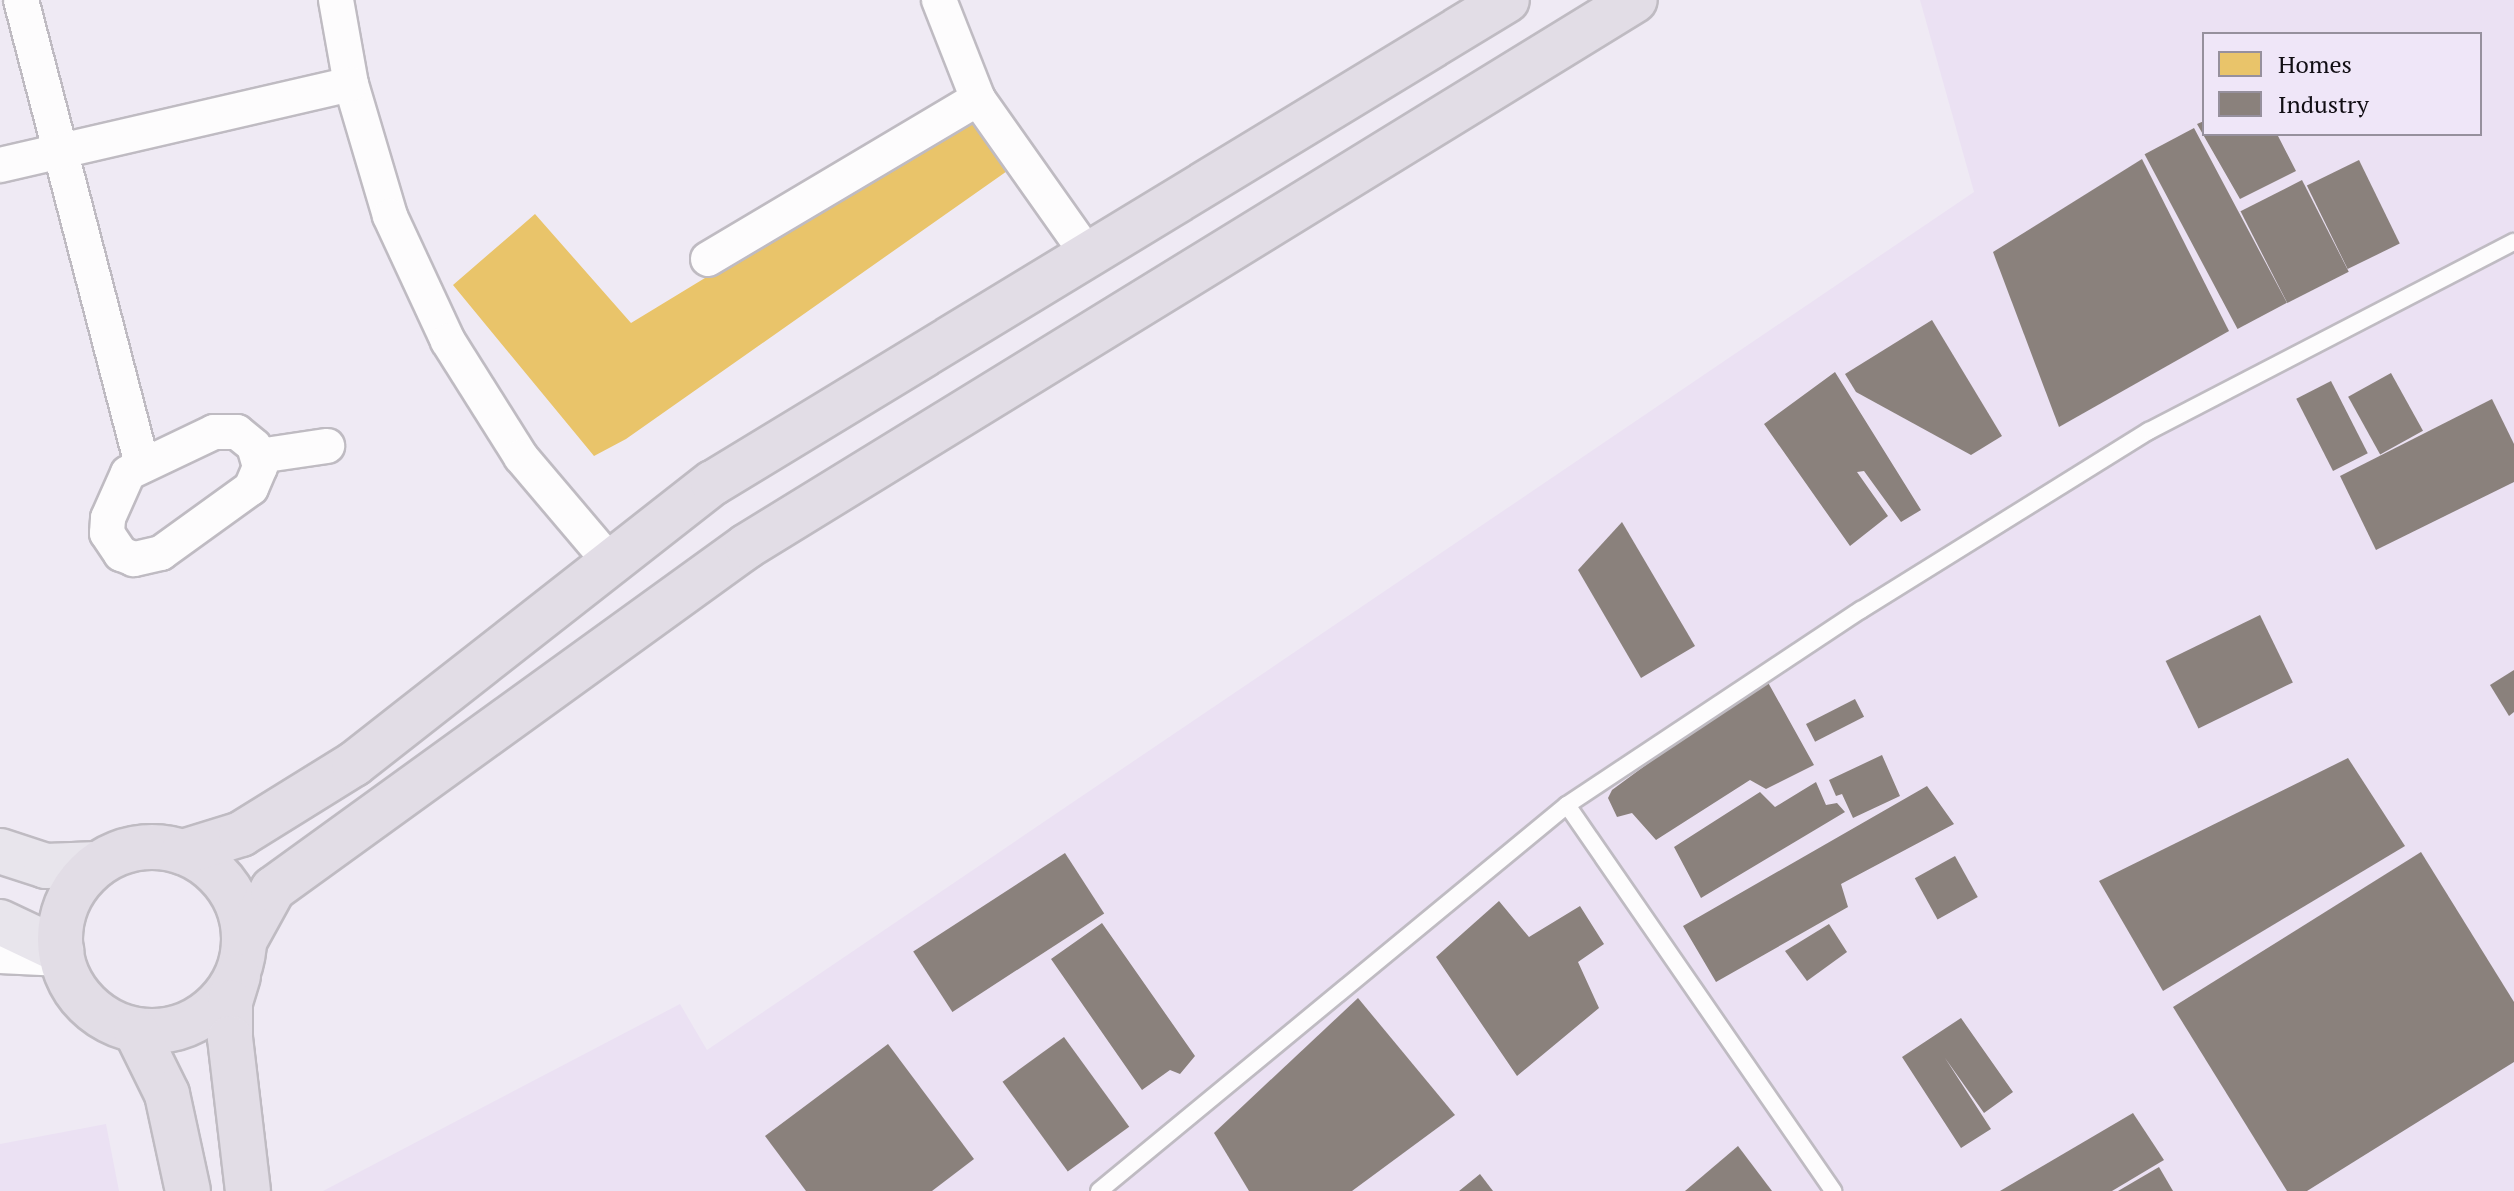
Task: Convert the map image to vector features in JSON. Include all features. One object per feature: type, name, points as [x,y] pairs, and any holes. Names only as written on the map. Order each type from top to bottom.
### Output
[{"type":"highway","points":[[183,852],[241,834],[354,764],[713,483],[1507,0]]},
{"type":"highway","points":[[248,1191],[230,1038],[230,1002],[242,954],[241,912],[228,886],[208,865],[183,852],[153,847],[124,851],[98,864],[68,903],[61,955],[83,1001],[102,1017],[136,1031],[167,1030],[204,1016],[226,995],[242,954],[273,889],[747,546],[1635,0]]},
{"type":"highway","points":[[136,1031],[167,1094],[188,1191]]},
{"type":"main road","points":[[0,851],[46,866],[98,864]]},
{"type":"main road","points":[[0,922],[61,955]]},
{"type":"street","points":[[21,0],[142,463]]},
{"type":"street","points":[[336,0],[351,84],[390,216],[448,341],[521,457],[610,562]]},
{"type":"street","points":[[943,2],[978,99],[1088,255]]},
{"type":"street","points":[[0,165],[351,84]]},
{"type":"street","points":[[708,259],[978,99]]},
{"type":"street","points":[[225,431],[246,438],[259,456],[251,488],[161,553],[134,559],[114,548],[108,518],[118,487],[142,463],[225,431]]},
{"type":"street","points":[[259,456],[327,446]]},
{"type":"street","points":[[0,956],[61,955]]},
{"type":"lane","points":[[1099,1191],[1567,805],[1861,610],[2149,431],[2514,242]]},
{"type":"lane","points":[[1567,805],[1833,1191]]},
{"type":"shaded area","points":[[1920,0],[2514,0],[2514,1191],[323,1191],[680,1004],[707,1050],[1974,192]]},
{"type":"shaded area","points":[[106,1124],[119,1191],[0,1191],[0,1144]]},
{"type":"building: Homes","points":[[973,115],[1010,169],[626,439],[594,456],[453,285],[535,214],[631,323]]},
{"type":"building: Industry","points":[[2194,128],[2287,303],[2238,329],[2145,154]]},
{"type":"building: Industry","points":[[2204,136],[2278,136],[2296,171],[2240,199]]},
{"type":"building: Industry","points":[[2142,159],[2229,331],[2059,427],[1993,252]]},
{"type":"building: Industry","points":[[2359,160],[2400,244],[2348,269],[2307,185]]},
{"type":"building: Industry","points":[[2302,180],[2349,272],[2287,303],[2241,211]]},
{"type":"building: Industry","points":[[1932,320],[2002,436],[1971,455],[1856,392],[1845,374]]},
{"type":"building: Industry","points":[[1835,372],[1921,510],[1901,522],[1864,471],[1857,472],[1888,516],[1850,546],[1764,424]]},
{"type":"building: Industry","points":[[2391,373],[2423,431],[2380,454],[2348,397]]},
{"type":"building: Industry","points":[[2331,381],[2368,453],[2333,471],[2296,399]]},
{"type":"building: Industry","points":[[2492,399],[2514,444],[2514,482],[2376,550],[2340,476]]},
{"type":"building: Industry","points":[[1622,522],[1695,646],[1641,678],[1578,570]]},
{"type":"building: Industry","points":[[2260,615],[2293,682],[2199,728],[2166,661]]},
{"type":"building: Industry","points":[[2514,670],[2514,712],[2509,716],[2490,685]]},
{"type":"building: Industry","points":[[1765,677],[1814,765],[1766,789],[1750,780],[1656,840],[1632,813],[1617,817],[1608,798],[1612,790]]},
{"type":"building: Industry","points":[[1855,699],[1864,717],[1815,742],[1806,724]]},
{"type":"building: Industry","points":[[1882,755],[1900,796],[1853,818],[1842,794],[1836,796],[1829,780]]},
{"type":"building: Industry","points":[[2348,758],[2405,846],[2163,991],[2099,881]]},
{"type":"building: Industry","points":[[1816,782],[1826,805],[1837,803],[1845,812],[1701,898],[1674,847],[1760,792],[1775,807]]},
{"type":"building: Industry","points":[[1927,786],[1954,824],[1841,884],[1848,907],[1716,982],[1683,926]]},
{"type":"building: Industry","points":[[2421,852],[2514,1002],[2514,1062],[2307,1191],[2287,1191],[2173,1007]]},
{"type":"building: Industry","points":[[1065,853],[1104,913],[952,1012],[913,952]]},
{"type":"building: Industry","points":[[1955,856],[1978,897],[1938,919],[1915,878]]},
{"type":"building: Industry","points":[[1499,901],[1529,937],[1580,906],[1604,944],[1578,962],[1599,1008],[1517,1076],[1436,957]]},
{"type":"building: Industry","points":[[1102,923],[1195,1056],[1180,1074],[1170,1070],[1142,1090],[1051,959]]},
{"type":"building: Industry","points":[[1829,924],[1847,952],[1807,981],[1785,951]]},
{"type":"building: Industry","points":[[1358,998],[1455,1115],[1352,1191],[1249,1191],[1214,1133]]},
{"type":"building: Industry","points":[[1961,1018],[2013,1092],[1984,1113],[1945,1058],[1991,1129],[1961,1148],[1902,1057]]},
{"type":"building: Industry","points":[[1064,1037],[1129,1127],[1068,1171],[1003,1082]]},
{"type":"building: Industry","points":[[888,1044],[974,1159],[932,1191],[806,1191],[765,1136]]},
{"type":"building: Industry","points":[[2133,1113],[2164,1160],[2112,1191],[2000,1191]]},
{"type":"building: Industry","points":[[1738,1146],[1772,1191],[1685,1191]]},
{"type":"building: Industry","points":[[2159,1167],[2173,1191],[2118,1191]]},
{"type":"building: Industry","points":[[1480,1174],[1493,1191],[1459,1191]]}]
